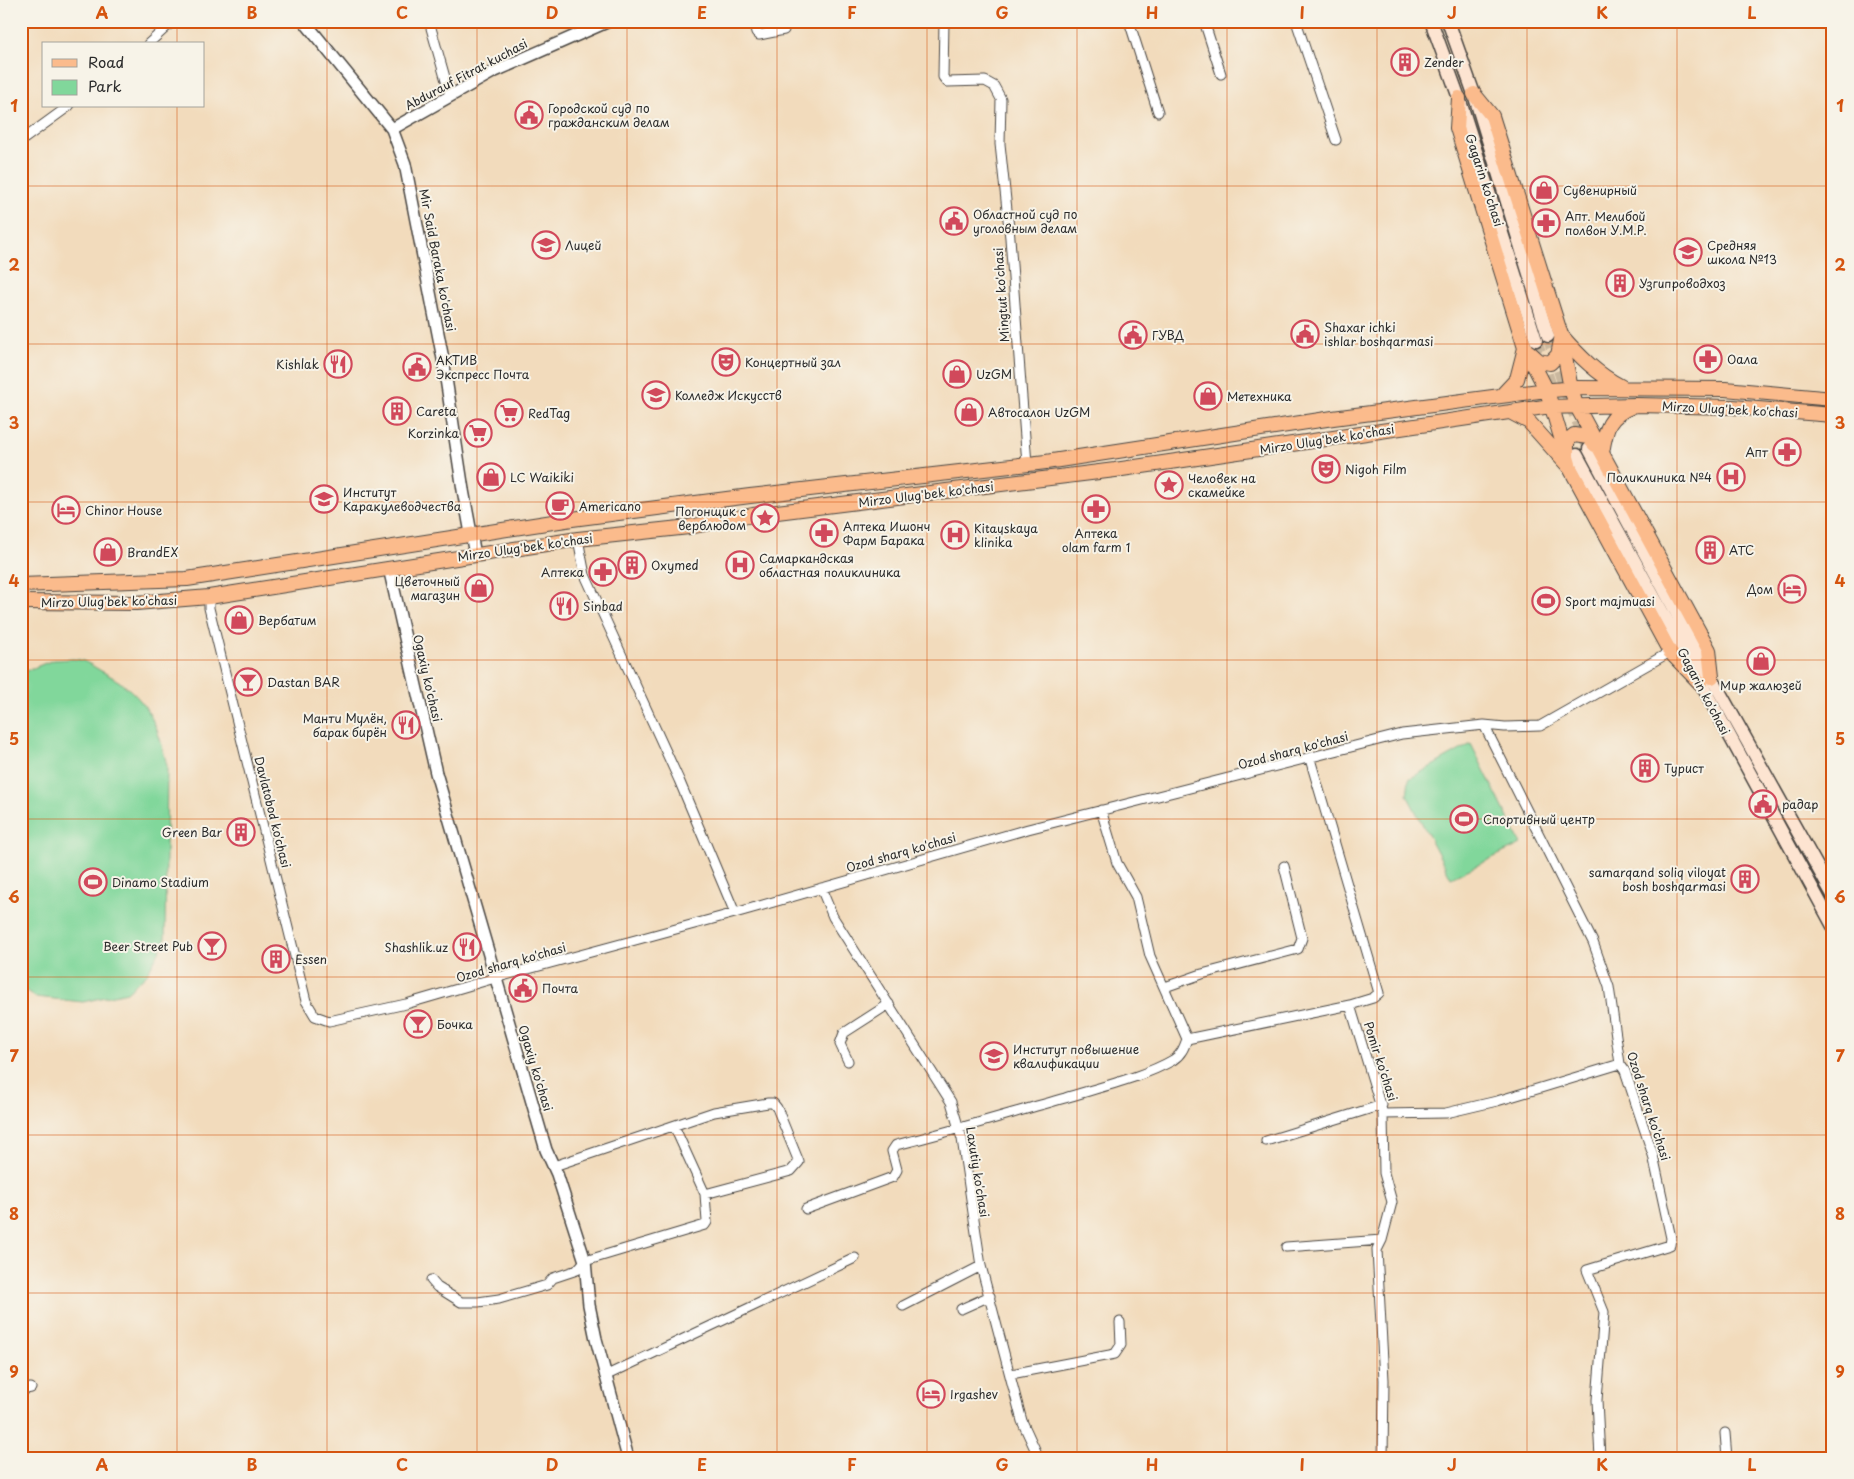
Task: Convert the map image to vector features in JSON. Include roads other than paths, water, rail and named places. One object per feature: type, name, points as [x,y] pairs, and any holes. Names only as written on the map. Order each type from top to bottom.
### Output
[{"type":"main road","points":[[1430,21],[1459,98],[1457,128],[1543,340],[1570,389],[1596,451]]},
{"type":"main road","points":[[1448,21],[1474,94],[1492,116],[1543,340],[1547,391],[1570,468],[1670,652],[1706,680]]},
{"type":"main road","points":[[1543,340],[1586,363],[1602,376],[1625,389]]},
{"type":"main road","points":[[1502,395],[1517,380],[1543,340]]},
{"type":"main road","name":"Mirzo Ulug'bek ko'chasi","points":[[21,584],[187,579],[697,502],[1027,464],[1332,418],[1502,395],[1570,389],[1726,389],[1833,399]]},
{"type":"main road","name":"Mirzo Ulug'bek ko'chasi","points":[[21,602],[136,603],[209,598],[578,539],[689,527],[753,515],[1125,469],[1551,407],[1636,405],[1733,407],[1833,415]]},
{"type":"main road","points":[[1596,451],[1611,420],[1618,412],[1636,405]]},
{"type":"main road","points":[[1510,412],[1528,422],[1570,468]]},
{"type":"main road","points":[[1570,468],[1566,450],[1567,441],[1574,435],[1588,437],[1709,650],[1706,680]]},
{"type":"main road","name":"Gagarin ko'chasi","points":[[1577,455],[1706,680],[1833,895]]},
{"type":"main road","name":"Gagarin ko'chasi","points":[[1706,680],[1833,926]]},
{"type":"street","points":[[150,42],[173,21]]},
{"type":"street","name":"Mir Said Baraka ko'chasi","points":[[304,21],[392,129],[405,164],[443,359],[475,555]]},
{"type":"street","points":[[429,21],[450,95]]},
{"type":"street","points":[[753,21],[756,32],[759,35],[784,30]]},
{"type":"street","name":"Mingtut ko'chasi","points":[[944,21],[943,77],[947,82],[985,81],[994,86],[1001,100],[1000,144],[1010,238],[1027,464]]},
{"type":"street","points":[[1129,21],[1158,112]]},
{"type":"street","points":[[1204,21],[1220,74]]},
{"type":"street","points":[[1296,21],[1336,140]]},
{"type":"street","name":"Abdurauf Fitrat kuchasi","points":[[392,129],[450,95],[502,68],[603,22]]},
{"type":"street","points":[[21,141],[66,108]]},
{"type":"street","points":[[578,539],[585,575],[679,780],[735,913]]},
{"type":"street","name":"Ogaxiy ko'chasi","points":[[388,568],[436,773],[546,1150],[554,1166],[584,1261],[589,1305],[605,1376],[628,1458]]},
{"type":"street","name":"Davlatobod ko'chasi","points":[[209,598],[209,608],[306,1001],[315,1016],[329,1021]]},
{"type":"street","name":"Ozod sharq ko'chasi","points":[[329,1021],[423,999],[1101,810],[1310,759],[1402,734],[1484,725],[1505,727],[1540,726],[1670,652]]},
{"type":"street","name":"Ozod sharq ko'chasi","points":[[1484,725],[1593,942],[1609,987],[1620,1064],[1625,1071],[1653,1155],[1672,1238],[1670,1245],[1587,1270],[1604,1312],[1597,1400],[1600,1458]]},
{"type":"street","points":[[1187,1039],[1350,1005],[1373,998],[1379,993],[1361,938],[1310,759]]},
{"type":"street","points":[[806,1209],[893,1177],[897,1170],[892,1151],[896,1145],[959,1130],[1096,1088],[1160,1066],[1174,1059],[1184,1050],[1187,1039],[1150,956],[1136,897],[1117,862],[1101,810]]},
{"type":"street","points":[[1165,987],[1202,974],[1298,949],[1302,938],[1284,866]]},
{"type":"street","name":"Laxutiy ko'chasi","points":[[821,888],[833,917],[951,1102],[959,1130],[981,1266],[1022,1421],[1039,1458]]},
{"type":"street","points":[[848,1061],[840,1044],[844,1034],[890,1004]]},
{"type":"street","name":"Pomir ko'chasi","points":[[1350,1005],[1383,1109],[1384,1173],[1392,1202],[1382,1240],[1377,1250],[1384,1380],[1383,1458]]},
{"type":"street","points":[[1266,1141],[1383,1109],[1414,1114],[1454,1111],[1497,1102],[1620,1064]]},
{"type":"street","points":[[554,1166],[714,1112],[768,1103],[774,1104],[799,1162],[797,1167],[791,1171],[705,1194]]},
{"type":"street","points":[[431,1280],[437,1287],[461,1302],[499,1299],[547,1285],[553,1278],[577,1270],[584,1261],[705,1226],[707,1222],[705,1194],[674,1126]]},
{"type":"street","points":[[1286,1247],[1382,1240]]},
{"type":"street","points":[[605,1376],[855,1258]]},
{"type":"street","points":[[903,1306],[981,1266]]},
{"type":"street","points":[[961,1309],[990,1296]]},
{"type":"street","points":[[1011,1374],[1115,1354],[1121,1345],[1120,1322]]},
{"type":"street","points":[[1725,1434],[1727,1458]]},
{"type":"tunnel","points":[[1548,336],[1569,401],[1587,444]]},
{"type":"tunnel","points":[[1536,340],[1553,393]]},
{"type":"place","name":"Zender","points":[[1405,62]]},
{"type":"place","name":"Городской суд по гражданским делам","points":[[529,115]]},
{"type":"place","name":"Сувенирный","points":[[1544,190]]},
{"type":"place","name":"Областной суд по уголовным делам","points":[[954,221]]},
{"type":"place","name":"Апт. Мелибой полвон У.М.Р.","points":[[1546,223]]},
{"type":"place","name":"Лицей","points":[[546,245]]},
{"type":"place","name":"Средняя школа №13","points":[[1688,252]]},
{"type":"place","name":"Узгипроводхоз","points":[[1620,283]]},
{"type":"place","name":"Shaxar ichki ishlar boshqarmasi","points":[[1305,334]]},
{"type":"place","name":"ГУВД","points":[[1133,335]]},
{"type":"place","name":"Оала","points":[[1708,359]]},
{"type":"place","name":"Концертный зал","points":[[726,362]]},
{"type":"place","name":"Kishlak","points":[[338,364]]},
{"type":"place","name":"АКТИВ Экспресс Почта","points":[[417,367]]},
{"type":"place","name":"UzGM","points":[[957,374]]},
{"type":"place","name":"Колледж Искусств","points":[[656,395]]},
{"type":"place","name":"Метехника","points":[[1208,396]]},
{"type":"place","name":"Careta","points":[[397,411]]},
{"type":"place","name":"Автосалон UzGM","points":[[969,412]]},
{"type":"place","name":"RedTag","points":[[509,413]]},
{"type":"place","name":"Korzinka","points":[[478,433]]},
{"type":"place","name":"Апт","points":[[1787,452]]},
{"type":"place","name":"Nigoh Film","points":[[1326,469]]},
{"type":"place","name":"LC Waikiki","points":[[491,477]]},
{"type":"place","name":"Поликлиника №4","points":[[1731,477]]},
{"type":"place","name":"Человек на скамейке","points":[[1169,485]]},
{"type":"place","name":"Институт Каракулеводчества","points":[[324,499]]},
{"type":"place","name":"Americano","points":[[560,506]]},
{"type":"place","name":"Аптека olam farm 1","points":[[1096,509]]},
{"type":"place","name":"Chinor House","points":[[66,510]]},
{"type":"place","name":"Погонщик с верблюдом","points":[[765,518]]},
{"type":"place","name":"Аптека Ишонч Фарм Барака","points":[[824,533]]},
{"type":"place","name":"Kitayskaya klinika","points":[[955,535]]},
{"type":"place","name":"ATC","points":[[1710,550]]},
{"type":"place","name":"BrandEX","points":[[108,552]]},
{"type":"place","name":"Oxymed","points":[[632,565]]},
{"type":"place","name":"Самаркандская областная поликлиника","points":[[740,565]]},
{"type":"place","name":"Аптека","points":[[603,572]]},
{"type":"place","name":"Цветочный магазин","points":[[479,588]]},
{"type":"place","name":"Дом","points":[[1792,589]]},
{"type":"place","name":"Sport majmuasi","points":[[1546,601]]},
{"type":"place","name":"Sinbad","points":[[564,606]]},
{"type":"place","name":"Вербатим","points":[[239,620]]},
{"type":"place","name":"Мир жалюзей","points":[[1761,661]]},
{"type":"place","name":"Dastan BAR","points":[[248,682]]},
{"type":"place","name":"Манти Мулён, барак бирён","points":[[406,725]]},
{"type":"place","name":"Турист","points":[[1645,768]]},
{"type":"place","name":"радар","points":[[1763,804]]},
{"type":"place","name":"Спортивный центр","points":[[1464,819]]},
{"type":"place","name":"Green Bar","points":[[241,832]]},
{"type":"place","name":"samarqand soliq viloyat bosh boshqarmasi","points":[[1745,879]]},
{"type":"place","name":"Dinamo Stadium","points":[[93,882]]},
{"type":"place","name":"Beer Street Pub","points":[[212,946]]},
{"type":"place","name":"Shashlik.uz","points":[[467,947]]},
{"type":"place","name":"Essen","points":[[276,959]]},
{"type":"place","name":"Почта","points":[[523,988]]},
{"type":"place","name":"Бочка","points":[[418,1024]]},
{"type":"place","name":"Институт повышение квалификации","points":[[994,1056]]},
{"type":"place","name":"Irgashev","points":[[931,1394]]}]
